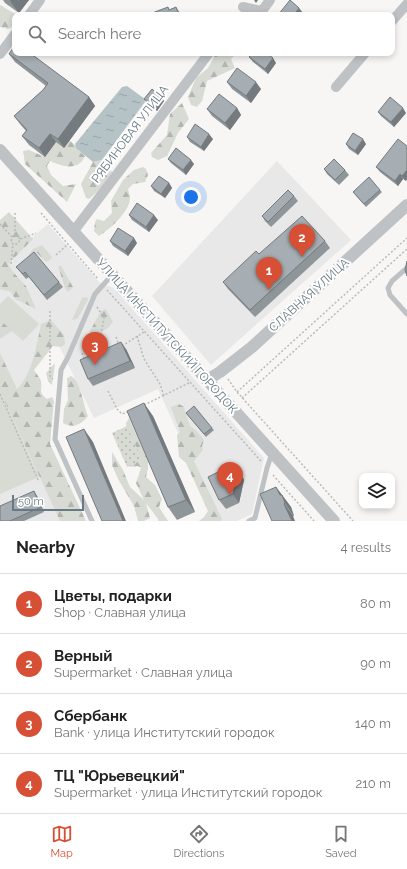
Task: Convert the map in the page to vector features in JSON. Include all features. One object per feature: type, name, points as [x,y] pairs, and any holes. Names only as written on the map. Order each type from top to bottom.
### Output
[{"type":"street","points":[[31,12],[40,0]]},
{"type":"street","points":[[239,7],[262,11],[270,0]]},
{"type":"street","points":[[395,18],[407,4]]},
{"type":"street","points":[[0,54],[12,38]]},
{"type":"street","name":"РЯБИНОВАЯ УЛИЦА","points":[[73,232],[206,56]]},
{"type":"street","points":[[336,87],[362,56]]},
{"type":"street","name":"УЛИЦА ИНСТИТУТСКИЙ ГОРОДОК","points":[[0,150],[334,521]]},
{"type":"street","name":"СЛАВНАЯ УЛИЦА","points":[[207,380],[220,372],[252,347],[407,205]]},
{"type":"lane","points":[[407,268],[392,281],[388,288],[390,295],[407,314]]},
{"type":"lane","points":[[92,521],[55,439],[61,370],[95,294],[112,275]]},
{"type":"lane","points":[[248,521],[254,518],[272,452]]},
{"type":"path","points":[[37,208],[144,332],[191,382],[314,521]]},
{"type":"path","points":[[15,235],[16,212]]},
{"type":"path","points":[[0,224],[12,237],[11,241],[13,244],[11,264]]},
{"type":"path","points":[[13,244],[17,244],[20,239],[36,233]]},
{"type":"path","points":[[15,235],[20,239]]},
{"type":"path","points":[[237,392],[407,238]]},
{"type":"path","points":[[56,255],[68,244]]},
{"type":"path","points":[[242,398],[407,249]]},
{"type":"path","points":[[96,306],[104,318],[100,345],[104,354]]},
{"type":"path","points":[[50,311],[50,376],[60,386]]},
{"type":"path","points":[[116,337],[120,347],[144,332]]},
{"type":"path","points":[[137,336],[144,359],[160,384],[164,396]]},
{"type":"path","points":[[82,353],[86,362]]},
{"type":"path","points":[[227,378],[242,398],[353,521]]},
{"type":"path","points":[[143,405],[191,382]]},
{"type":"path","points":[[108,391],[117,409],[122,414],[129,411]]},
{"type":"path","points":[[0,394],[39,482]]},
{"type":"shaded area","points":[[277,161],[351,240],[211,365],[152,296]]},
{"type":"shaded area","points":[[48,224],[101,284],[114,288],[264,458],[252,514],[237,521],[218,521],[158,389],[94,418],[50,327],[23,396],[80,521],[0,521],[0,264]]},
{"type":"green space","points":[[0,5],[12,12],[12,27],[8,29],[0,27]]},
{"type":"green space","points":[[214,56],[234,56],[231,59],[235,68],[207,81],[202,101],[197,107],[191,105],[188,97],[196,78],[208,68]]},
{"type":"green space","points":[[182,103],[189,119],[178,133],[167,156],[158,160],[152,157],[151,153],[167,135],[170,114]]},
{"type":"green space","points":[[69,140],[85,156],[82,161],[75,166],[65,166],[50,161],[47,166],[51,175],[63,186],[76,184],[67,202],[25,164],[23,151],[29,150],[45,157],[56,142]]},
{"type":"green space","points":[[102,160],[112,172],[96,193],[89,199],[86,198],[81,184],[93,162]]},
{"type":"green space","points":[[143,167],[146,169],[148,175],[145,182],[133,184],[128,189],[130,199],[123,215],[99,236],[94,231],[95,222],[97,219],[104,221],[112,213],[111,201],[123,180],[134,170]]},
{"type":"green space","points":[[9,212],[33,239],[8,264],[26,286],[36,309],[15,299],[11,292],[0,289],[0,220]]},
{"type":"green space","points":[[42,245],[52,257],[50,260],[46,262],[37,253],[26,259],[33,249]]},
{"type":"green space","points":[[58,266],[61,266],[73,287],[68,292],[65,288]]},
{"type":"green space","points":[[8,296],[39,324],[23,341],[0,320],[0,304]]},
{"type":"green space","points":[[87,297],[88,300],[77,319],[72,320],[82,298]]},
{"type":"green space","points":[[106,309],[113,322],[108,328],[94,336],[90,335],[90,331],[101,311]]},
{"type":"green space","points":[[0,316],[15,329],[0,339]]},
{"type":"green space","points":[[51,320],[64,335],[65,344],[61,347],[53,346],[34,370],[41,381],[42,394],[47,399],[52,397],[54,401],[50,444],[86,521],[60,521],[0,391],[0,353],[17,389],[27,376],[30,368],[36,349],[41,324]]},
{"type":"green space","points":[[55,363],[52,385],[48,381],[46,373]]},
{"type":"green space","points":[[71,376],[77,383],[88,416],[74,426],[63,423],[64,409],[68,400],[67,378]]},
{"type":"green space","points":[[0,391],[39,477],[0,494]]},
{"type":"green space","points":[[179,404],[184,407],[190,426],[196,430],[204,440],[202,446],[203,450],[194,461],[222,519],[221,521],[199,521],[208,511],[186,463],[179,457],[177,435],[180,432],[171,407]]},
{"type":"green space","points":[[129,418],[148,461],[146,477],[155,485],[162,499],[159,507],[168,521],[158,521],[146,503],[150,518],[144,521],[138,521],[134,506],[118,479],[112,465],[112,452],[123,470],[130,487],[144,500],[136,483],[141,468],[138,466],[130,467],[128,463],[126,423]]},
{"type":"green space","points":[[127,426],[142,460],[127,467],[112,433]]},
{"type":"water","points":[[127,86],[145,99],[145,102],[102,160],[93,162],[76,148],[75,144],[122,87]]},
{"type":"building","points":[[290,0],[299,8],[296,12],[280,12]]},
{"type":"building","points":[[168,7],[169,10],[176,7],[178,12],[155,12]]},
{"type":"building","points":[[12,50],[12,56],[34,56],[89,97],[58,139],[50,134],[39,148],[22,136],[27,130],[14,116],[43,90],[48,83],[9,54]]},
{"type":"building","points":[[270,56],[273,58],[265,69],[249,57]]},
{"type":"building","points":[[237,68],[256,82],[246,96],[227,82]]},
{"type":"building","points":[[152,89],[161,97],[153,106],[144,99]]},
{"type":"building","points":[[219,94],[237,108],[225,123],[207,109]]},
{"type":"building","points":[[390,97],[403,108],[391,122],[378,112]]},
{"type":"building","points":[[195,124],[209,134],[201,147],[187,137]]},
{"type":"building","points":[[353,133],[363,139],[355,151],[346,144]]},
{"type":"building","points":[[398,139],[407,146],[407,170],[402,176],[400,174],[395,181],[376,167]]},
{"type":"building","points":[[176,148],[191,160],[183,170],[168,159]]},
{"type":"building","points":[[334,159],[345,170],[335,180],[324,169]]},
{"type":"building","points":[[159,176],[169,183],[161,194],[151,186]]},
{"type":"building","points":[[369,177],[380,190],[364,204],[353,192]]},
{"type":"building","points":[[288,190],[294,196],[268,222],[262,216]]},
{"type":"building","points":[[137,203],[154,215],[146,227],[129,215]]},
{"type":"building","points":[[302,216],[325,241],[250,310],[223,282],[256,251],[259,254]]},
{"type":"building","points":[[118,228],[134,238],[125,251],[110,241]]},
{"type":"building","points":[[34,252],[59,282],[44,295],[25,272],[23,274],[16,267]]},
{"type":"building","points":[[407,261],[407,276],[405,270]]},
{"type":"building","points":[[121,342],[130,361],[88,379],[80,360]]},
{"type":"building","points":[[144,403],[186,500],[168,507],[127,411]]},
{"type":"building","points":[[194,406],[212,428],[204,434],[186,413]]},
{"type":"building","points":[[84,429],[123,521],[102,521],[66,437]]},
{"type":"building","points":[[232,465],[236,467],[237,471],[233,494],[219,500],[208,477]]},
{"type":"building","points":[[276,487],[280,495],[282,495],[284,504],[292,521],[272,521],[260,494]]},
{"type":"building","points":[[34,491],[41,507],[10,521],[0,521],[0,506]]},
{"type":"place","name":"Верный","points":[[302,257]]},
{"type":"place","name":"Цветы, подарки","points":[[269,290]]},
{"type":"place","name":"Сбербанк","points":[[95,365]]},
{"type":"place","name":"ТЦ \"Юрьевецкий\"","points":[[230,495]]}]
